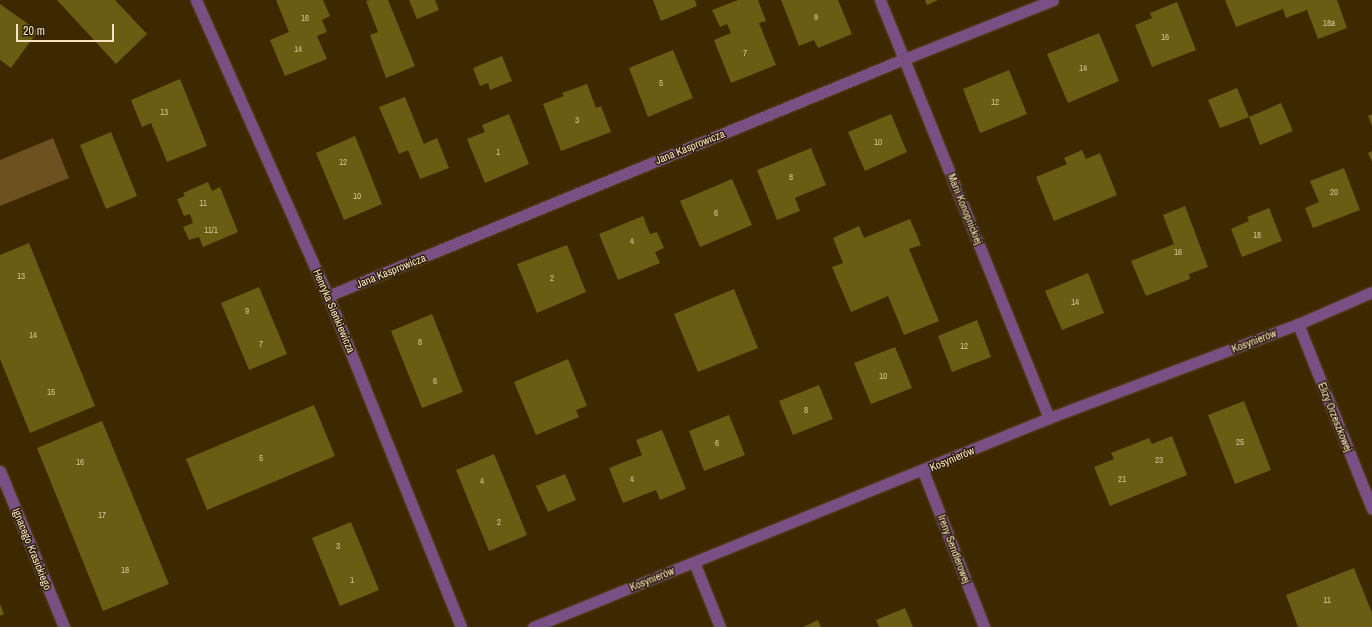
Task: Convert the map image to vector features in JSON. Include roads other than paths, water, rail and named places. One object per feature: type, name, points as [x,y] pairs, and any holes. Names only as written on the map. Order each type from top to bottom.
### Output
[{"type":"street","name":"Henryka Sienkiewicza","points":[[196,0],[328,296],[461,627]]},
{"type":"street","name":"Marii Konopnickiej","points":[[880,0],[1049,418]]},
{"type":"street","name":"Jana Kasprowicza","points":[[328,296],[904,59],[1053,0]]},
{"type":"street","name":"Kosynierów","points":[[533,627],[923,471],[1049,418],[1298,324],[1372,292]]},
{"type":"street","name":"Elizy Orzeszkowej","points":[[1298,324],[1372,509]]},
{"type":"street","name":"Ignacego Krasickiego","points":[[0,471],[64,627]]},
{"type":"street","name":"Ireny Sendlerowej","points":[[923,471],[984,627]]},
{"type":"street","points":[[694,562],[720,627]]}]
